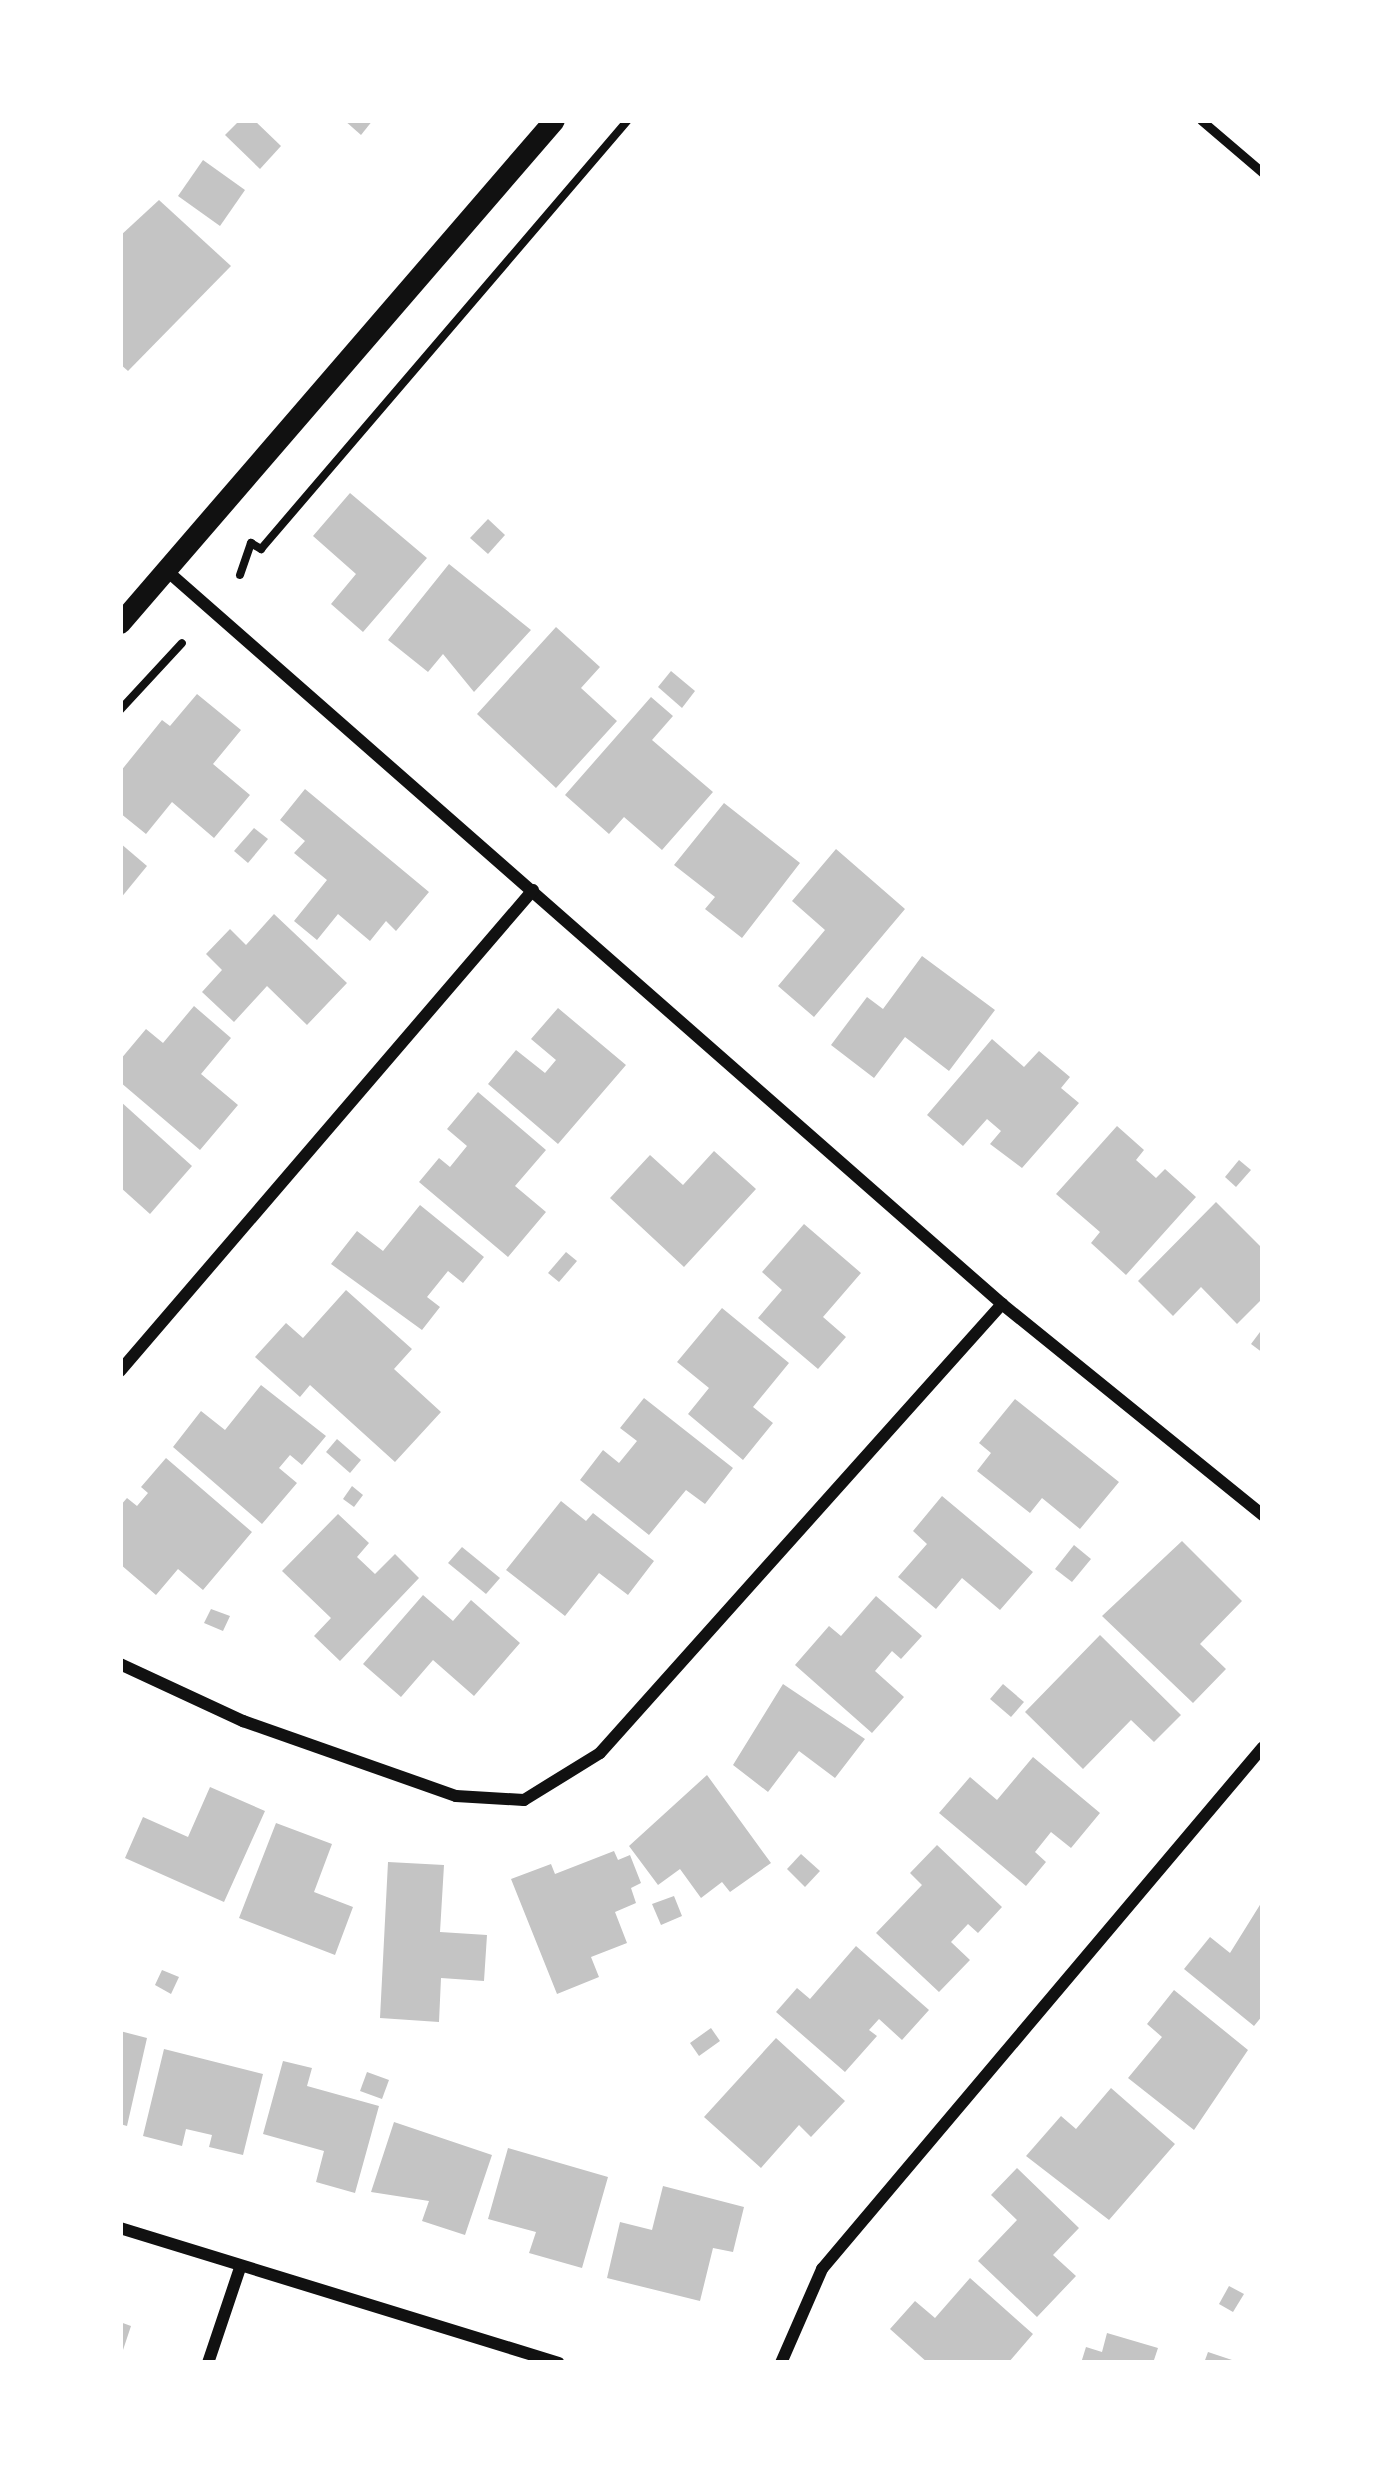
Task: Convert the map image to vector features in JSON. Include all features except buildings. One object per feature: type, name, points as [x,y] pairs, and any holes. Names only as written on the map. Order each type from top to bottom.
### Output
[{"type":"street","points":[[120,623],[554,120]]},
{"type":"street","points":[[166,570],[1002,1304],[1263,1515]]},
{"type":"street","points":[[120,1371],[533,890]]},
{"type":"street","points":[[120,1664],[243,1721],[456,1796],[524,1801],[600,1753],[1002,1304]]},
{"type":"street","points":[[781,2363],[822,2269],[1263,1747]]},
{"type":"street","points":[[120,2228],[559,2363]]},
{"type":"street","points":[[208,2363],[240,2268]]},
{"type":"lane","points":[[1201,120],[1263,173]]},
{"type":"path","points":[[240,574],[251,543],[261,549],[628,120]]},
{"type":"path","points":[[120,710],[182,644]]}]
